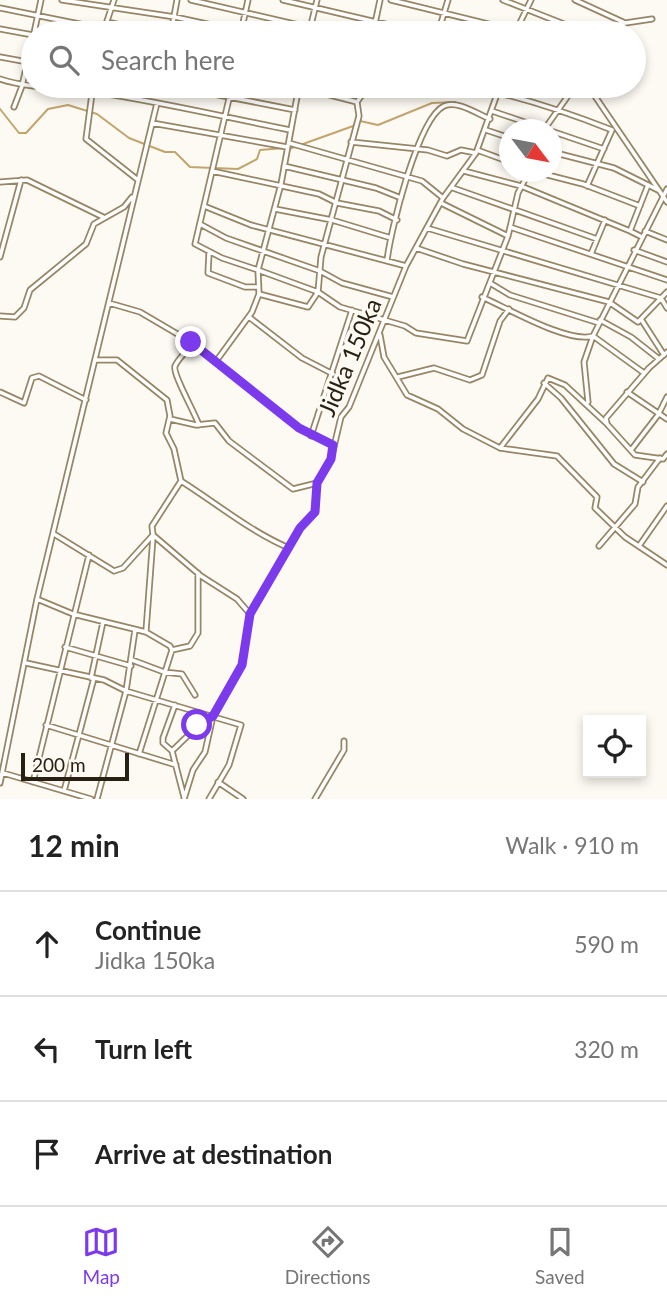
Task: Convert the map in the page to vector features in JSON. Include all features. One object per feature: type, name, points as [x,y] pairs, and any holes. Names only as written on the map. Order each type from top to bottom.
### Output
[{"type":"street","points":[[36,21],[41,0]]},
{"type":"street","points":[[62,0],[192,21]]},
{"type":"street","points":[[107,21],[114,0]]},
{"type":"street","points":[[173,21],[177,0]]},
{"type":"street","points":[[191,0],[274,21]]},
{"type":"street","points":[[244,21],[248,0]]},
{"type":"street","points":[[283,0],[370,21]]},
{"type":"street","points":[[312,21],[317,0]]},
{"type":"street","points":[[375,21],[380,0]]},
{"type":"street","points":[[391,0],[472,21]]},
{"type":"street","points":[[442,21],[448,0]]},
{"type":"street","points":[[503,0],[527,7],[556,21]]},
{"type":"street","points":[[520,21],[531,0]]},
{"type":"street","points":[[575,0],[622,21]]},
{"type":"street","points":[[0,8],[62,21]]},
{"type":"street","points":[[633,21],[652,19]]},
{"type":"street","points":[[0,29],[21,33]]},
{"type":"street","points":[[0,57],[21,60]]},
{"type":"street","points":[[0,79],[21,86]]},
{"type":"street","points":[[14,107],[21,89]]},
{"type":"street","points":[[91,98],[86,139],[138,180]]},
{"type":"street","points":[[134,98],[291,130]]},
{"type":"street","points":[[231,98],[195,244],[209,252],[318,292],[340,307],[384,319],[416,333],[467,341],[508,236],[523,182]]},
{"type":"street","points":[[240,98],[295,110]]},
{"type":"street","points":[[218,360],[249,317],[259,294],[256,287],[258,270],[281,184],[297,98]]},
{"type":"street","points":[[342,98],[357,102]]},
{"type":"street","points":[[259,294],[308,307],[318,292],[324,245],[359,116],[357,102],[360,98]]},
{"type":"street","name":"Jidka 150ka","points":[[184,799],[193,770],[205,752],[213,716],[242,665],[250,614],[301,526],[315,512],[317,483],[331,459],[341,417],[349,408],[406,266],[442,201],[477,151],[496,98]]},
{"type":"street","points":[[529,98],[612,130]]},
{"type":"street","points":[[554,119],[568,98]]},
{"type":"street","points":[[597,98],[667,202]]},
{"type":"street","points":[[0,783],[37,598],[157,103]]},
{"type":"street","points":[[387,261],[408,176],[435,113],[442,107],[455,105],[489,119]]},
{"type":"street","points":[[492,111],[516,119]]},
{"type":"street","points":[[152,123],[221,138],[288,145],[408,176],[422,181],[442,201],[508,236]]},
{"type":"street","points":[[587,186],[615,123]]},
{"type":"street","points":[[486,130],[499,135]]},
{"type":"street","points":[[562,135],[604,149]]},
{"type":"street","points":[[351,142],[447,156],[461,150],[477,151],[499,159]]},
{"type":"street","points":[[562,155],[597,163],[660,191]]},
{"type":"street","points":[[284,166],[401,198]]},
{"type":"street","points":[[212,171],[281,184],[318,194],[337,203],[379,211],[397,220]]},
{"type":"street","points":[[464,171],[521,186],[642,237]]},
{"type":"street","points":[[562,179],[640,206]]},
{"type":"street","points":[[0,182],[22,180],[55,192],[103,217]]},
{"type":"street","points":[[0,257],[22,180]]},
{"type":"street","points":[[630,231],[648,185]]},
{"type":"street","points":[[453,188],[597,239]]},
{"type":"street","points":[[587,402],[584,362],[593,336],[667,190]]},
{"type":"street","points":[[0,316],[15,317],[24,308],[30,290],[86,244],[94,224],[124,207],[135,192]]},
{"type":"street","points":[[204,206],[269,229],[406,266]]},
{"type":"street","points":[[274,209],[332,220],[391,238]]},
{"type":"street","points":[[590,255],[605,220]]},
{"type":"street","points":[[200,224],[226,238],[320,271],[342,283],[393,297]]},
{"type":"street","points":[[510,227],[667,280]]},
{"type":"street","points":[[427,228],[661,298],[667,308]]},
{"type":"street","points":[[645,231],[667,240]]},
{"type":"street","points":[[416,248],[494,273],[609,302],[638,322],[667,292]]},
{"type":"street","points":[[635,250],[667,262]]},
{"type":"street","points":[[209,252],[208,273],[256,287]]},
{"type":"street","points":[[489,283],[510,295],[600,321],[631,337],[659,359]]},
{"type":"street","points":[[482,297],[584,339],[593,336]]},
{"type":"street","points":[[109,303],[140,312],[191,342],[218,360],[311,436],[333,445]]},
{"type":"street","points":[[398,377],[434,368],[470,380],[482,374],[500,321],[509,309]]},
{"type":"street","points":[[311,436],[352,310]]},
{"type":"street","points":[[249,317],[302,358],[333,374]]},
{"type":"street","points":[[607,424],[607,413],[665,354],[641,319]]},
{"type":"street","points":[[379,332],[384,357],[407,395],[438,409],[463,429],[500,448],[557,456],[597,497],[595,508],[615,527],[667,565]]},
{"type":"street","points":[[593,336],[644,373]]},
{"type":"street","points":[[191,342],[174,368],[174,377],[190,400],[198,425]]},
{"type":"street","points":[[95,360],[117,360],[167,400],[170,419],[166,433],[174,449],[181,481],[152,526],[146,632]]},
{"type":"street","points":[[0,391],[24,403],[33,379],[39,376],[86,400]]},
{"type":"street","points":[[500,448],[538,399],[548,378],[565,385],[587,402],[635,455],[660,458]]},
{"type":"street","points":[[544,383],[561,398],[614,464],[643,482]]},
{"type":"street","points":[[627,392],[667,419]]},
{"type":"street","points":[[631,450],[658,415],[667,397]]},
{"type":"street","points":[[170,419],[198,425],[215,423],[229,441],[293,489],[317,483]]},
{"type":"street","points":[[599,546],[635,504],[643,482],[660,458],[667,454]]},
{"type":"street","points":[[181,481],[238,516],[265,538],[289,548]]},
{"type":"street","points":[[639,546],[667,506]]},
{"type":"street","points":[[54,534],[114,570],[123,568],[153,535]]},
{"type":"street","points":[[153,535],[198,573],[237,599],[250,614]]},
{"type":"street","points":[[33,782],[89,555]]},
{"type":"street","points":[[172,650],[190,646],[198,633],[198,573]]},
{"type":"street","points":[[37,598],[73,614],[146,632],[167,642],[172,650]]},
{"type":"street","points":[[64,791],[103,622]]},
{"type":"street","points":[[97,799],[126,691],[135,629]]},
{"type":"street","points":[[65,647],[182,674],[195,695]]},
{"type":"street","points":[[139,754],[172,650]]},
{"type":"street","points":[[26,663],[92,678],[126,691],[241,725],[229,765],[209,799]]},
{"type":"street","points":[[175,705],[163,738],[164,744],[172,751],[184,799]]},
{"type":"street","points":[[172,751],[189,737],[195,726],[213,716]]},
{"type":"street","points":[[46,725],[176,765]]},
{"type":"street","points":[[315,799],[344,750],[344,741]]},
{"type":"street","points":[[2,772],[91,799]]},
{"type":"street","points":[[218,782],[243,799]]},
{"type":"waterway","points":[[360,121],[378,125],[432,103],[455,102]]},
{"type":"waterway","points":[[0,109],[19,133],[26,133],[48,109],[68,105],[97,114],[129,138],[165,152],[175,152],[190,167],[238,169],[257,159],[260,150],[284,148]]},
{"type":"waterway","points":[[289,149],[356,125]]},
{"type":"route","points":[[191,342],[209,357],[218,360],[299,428],[333,445],[331,459],[317,483],[315,512],[300,528],[250,614],[242,665],[213,716],[197,725]]}]
